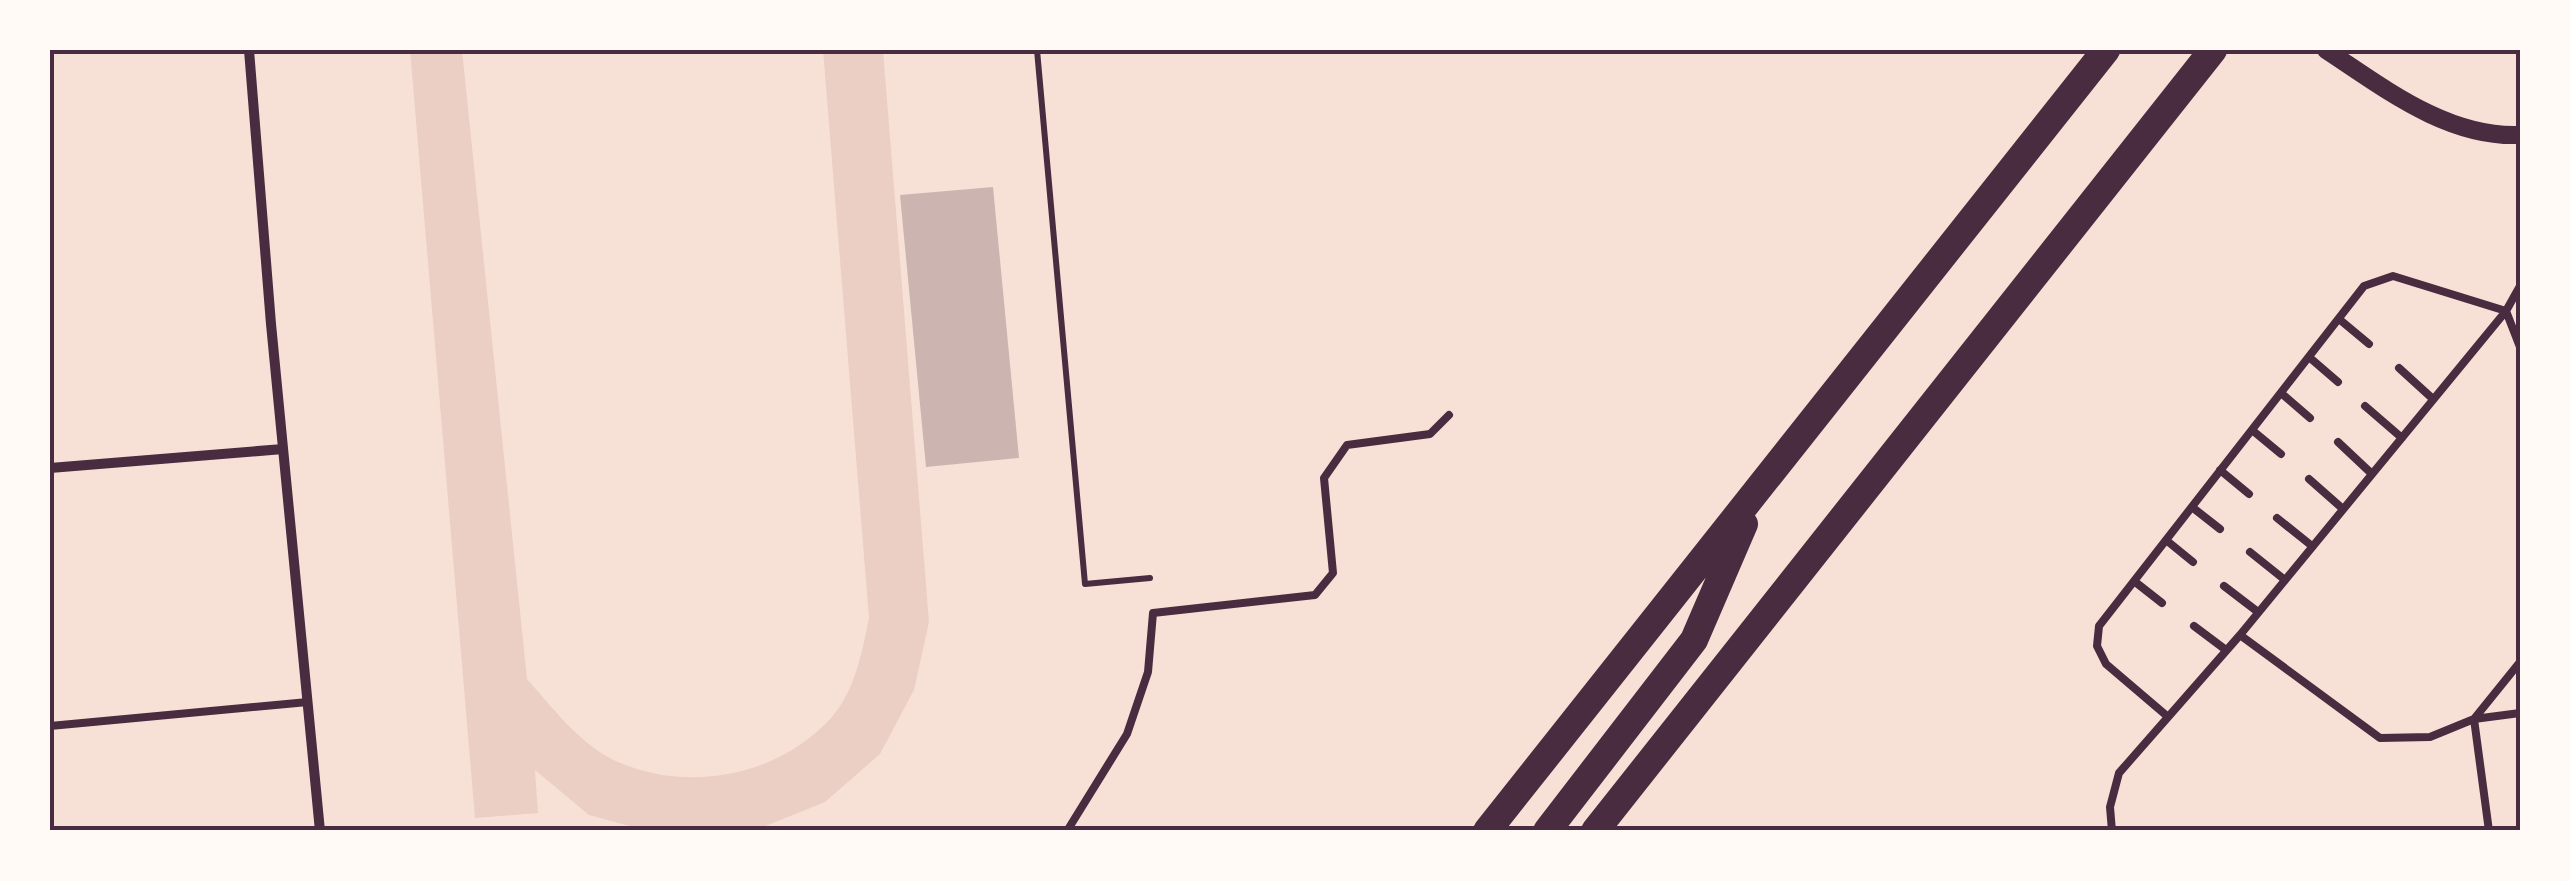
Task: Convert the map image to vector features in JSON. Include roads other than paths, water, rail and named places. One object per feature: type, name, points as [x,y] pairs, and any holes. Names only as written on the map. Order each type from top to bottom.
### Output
[{"type":"highway","points":[[1487,831],[2106,50]]},
{"type":"highway","points":[[1594,831],[2213,50]]},
{"type":"highway","points":[[1547,831],[1694,640],[1759,491]]},
{"type":"street","points":[[249,50],[320,831]]},
{"type":"street","points":[[2326,50],[2428,115],[2502,136],[2520,134]]},
{"type":"street","points":[[50,468],[283,449]]},
{"type":"lane","points":[[2166,716],[2106,664],[2097,646],[2099,626],[2364,286],[2394,276],[2506,311]]},
{"type":"lane","points":[[2112,831],[2110,807],[2119,772],[2285,580],[2506,311],[2520,286]]},
{"type":"lane","points":[[2506,311],[2520,347]]},
{"type":"lane","points":[[2339,319],[2370,344]]},
{"type":"lane","points":[[2308,358],[2338,382]]},
{"type":"lane","points":[[2399,368],[2433,400]]},
{"type":"lane","points":[[2281,394],[2310,418]]},
{"type":"lane","points":[[2365,406],[2402,438]]},
{"type":"lane","points":[[1067,831],[1128,734],[1148,672],[1153,613],[1315,595],[1333,573],[1324,478],[1347,445],[1430,434],[1449,415]]},
{"type":"lane","points":[[2252,430],[2281,454]]},
{"type":"lane","points":[[2338,442],[2372,474]]},
{"type":"lane","points":[[2220,470],[2249,494]]},
{"type":"lane","points":[[2309,479],[2343,509]]},
{"type":"lane","points":[[2192,507],[2220,529]]},
{"type":"lane","points":[[2277,518],[2312,546]]},
{"type":"lane","points":[[2166,540],[2193,562]]},
{"type":"lane","points":[[2250,552],[2285,580]]},
{"type":"lane","points":[[2134,581],[2162,603]]},
{"type":"lane","points":[[2224,586],[2258,612]]},
{"type":"lane","points":[[2194,626],[2226,650]]},
{"type":"lane","points":[[2240,634],[2380,738],[2430,737],[2474,718],[2520,713]]},
{"type":"lane","points":[[2489,831],[2474,718],[2520,662]]},
{"type":"lane","points":[[50,726],[308,702]]}]
